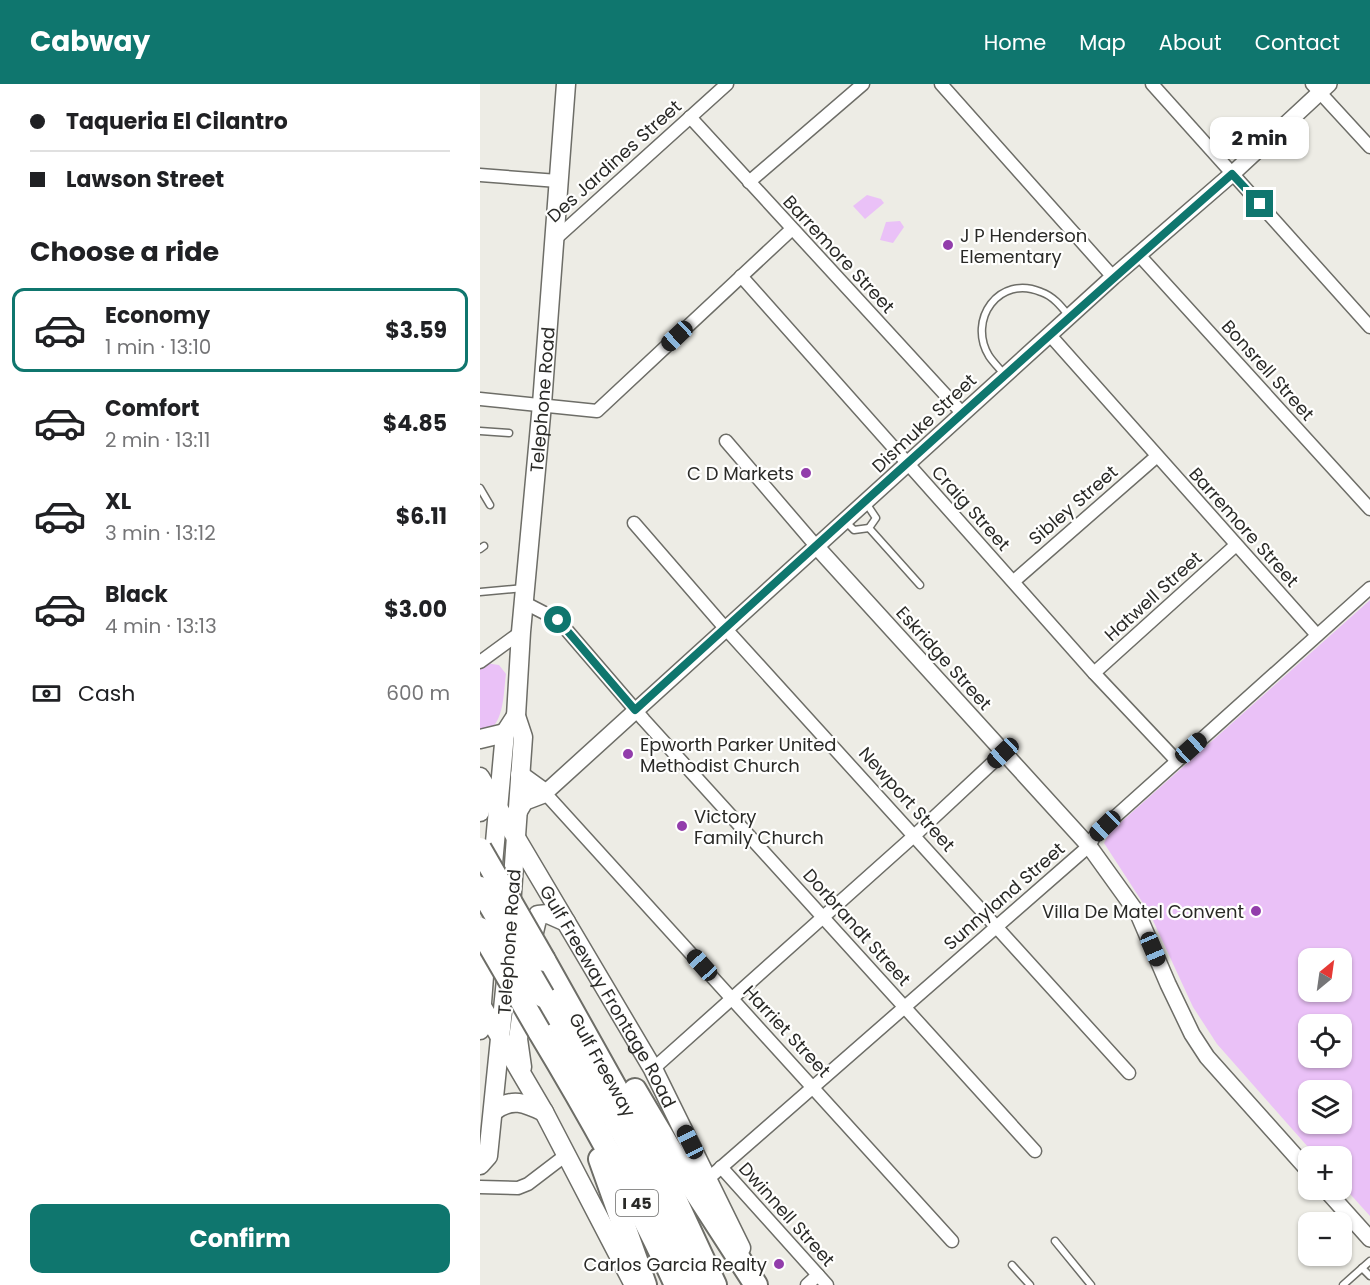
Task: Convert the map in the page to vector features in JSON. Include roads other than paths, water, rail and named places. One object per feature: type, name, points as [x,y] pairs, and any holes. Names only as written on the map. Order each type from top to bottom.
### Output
[{"type":"highway","name":"Gulf Freeway","points":[[480,849],[697,1285]]},
{"type":"highway","name":"Gulf Freeway","points":[[480,888],[550,991],[602,1060],[661,1170],[715,1285]]},
{"type":"highway","name":"Gulf Freeway","points":[[480,929],[594,1122],[650,1226],[676,1285]]},
{"type":"highway","points":[[602,1060],[632,1085],[690,1184],[757,1285]]},
{"type":"highway","points":[[594,1122],[599,1158],[634,1284]]},
{"type":"main road","name":"Telephone Road","points":[[480,1166],[488,1156],[502,1041],[523,737],[516,716],[521,632],[542,404],[566,84]]},
{"type":"main road","name":"Telephone Road","points":[[480,1030],[489,810],[505,734],[516,716]]},
{"type":"main road","points":[[480,739],[505,734]]},
{"type":"main road","points":[[520,775],[545,793]]},
{"type":"main road","name":"Gulf Freeway Frontage Road","points":[[480,777],[489,810],[516,840],[715,1172],[757,1285]]},
{"type":"main road","points":[[518,811],[524,801],[545,793]]},
{"type":"main road","points":[[480,799],[489,810]]},
{"type":"main road","points":[[524,1077],[518,1038],[534,924],[538,915],[548,914],[566,922]]},
{"type":"main road","points":[[481,1004],[544,1112],[634,1284]]},
{"type":"main road","points":[[494,1111],[513,1101],[523,1102],[544,1112]]},
{"type":"street","name":"Des Jardines Street","points":[[553,241],[727,84]]},
{"type":"street","points":[[749,182],[863,84]]},
{"type":"street","points":[[941,84],[1113,277]]},
{"type":"street","points":[[1152,84],[1370,327]]},
{"type":"street","points":[[1320,87],[1370,147]]},
{"type":"street","name":"Dismuke Street","points":[[545,793],[908,465],[1049,334],[1232,174],[1320,87]]},
{"type":"street","name":"Barremore Street","points":[[690,117],[963,414]]},
{"type":"street","name":"Des Jardines Street","points":[[480,176],[558,181]]},
{"type":"street","points":[[480,399],[597,411],[792,229]]},
{"type":"street","name":"Bonsrell Street","points":[[1139,255],[1370,509]]},
{"type":"street","name":"Craig Street","points":[[741,276],[1094,673],[1177,761]]},
{"type":"street","name":"Barremore Street","points":[[1049,334],[1156,457],[1317,635]]},
{"type":"street","name":"Eskridge Street","points":[[726,441],[816,546],[1089,846],[1138,914],[1192,1034],[1207,1057],[1298,1159]]},
{"type":"street","name":"Sibley Street","points":[[1014,581],[1156,457]]},
{"type":"street","name":"Newport Street","points":[[634,523],[725,628],[1129,1073]]},
{"type":"street","name":"Hatwell Street","points":[[1094,673],[1236,545]]},
{"type":"street","name":"Sunnyland Street","points":[[715,1172],[1089,846],[1094,837],[1370,588]]},
{"type":"street","name":"Dorbrandt Street","points":[[526,596],[558,620],[635,710],[1035,1151]]},
{"type":"street","points":[[480,662],[521,632]]},
{"type":"street","points":[[653,1069],[824,918],[850,891],[915,836],[1003,753]]},
{"type":"street","name":"Harriet Street","points":[[545,793],[952,1241]]},
{"type":"street","points":[[480,1186],[518,1188],[528,1184],[566,1155]]},
{"type":"street","name":"Dwinnell Street","points":[[715,1172],[823,1280]]},
{"type":"street","points":[[1335,1200],[1370,1239]]},
{"type":"street","points":[[807,1285],[823,1280]]},
{"type":"lane","points":[[1005,375],[989,356],[983,341],[981,323],[986,308],[996,297],[1015,288],[1039,291],[1050,296],[1069,316]]},
{"type":"lane","points":[[480,431],[509,433]]},
{"type":"lane","points":[[480,488],[490,505]]},
{"type":"lane","points":[[845,521],[854,530],[869,528],[876,518],[865,503]]},
{"type":"lane","points":[[869,528],[920,585]]},
{"type":"lane","points":[[480,592],[526,596]]},
{"type":"lane","points":[[1054,1241],[1091,1285]]},
{"type":"lane","points":[[1343,1285],[1370,1261]]},
{"type":"lane","points":[[1012,1265],[1030,1285]]},
{"type":"lane","points":[[1362,1268],[1370,1276]]},
{"type":"place","name":"J P Henderson Elementary","points":[[948,245]]},
{"type":"place","name":"C D Markets","points":[[806,473]]},
{"type":"place","name":"Epworth Parker United Methodist Church","points":[[628,754]]},
{"type":"place","name":"Victory Family Church","points":[[682,826]]},
{"type":"place","name":"Villa De Matel Convent","points":[[1256,911]]},
{"type":"place","name":"Carlos Garcia Realty","points":[[779,1264]]}]
